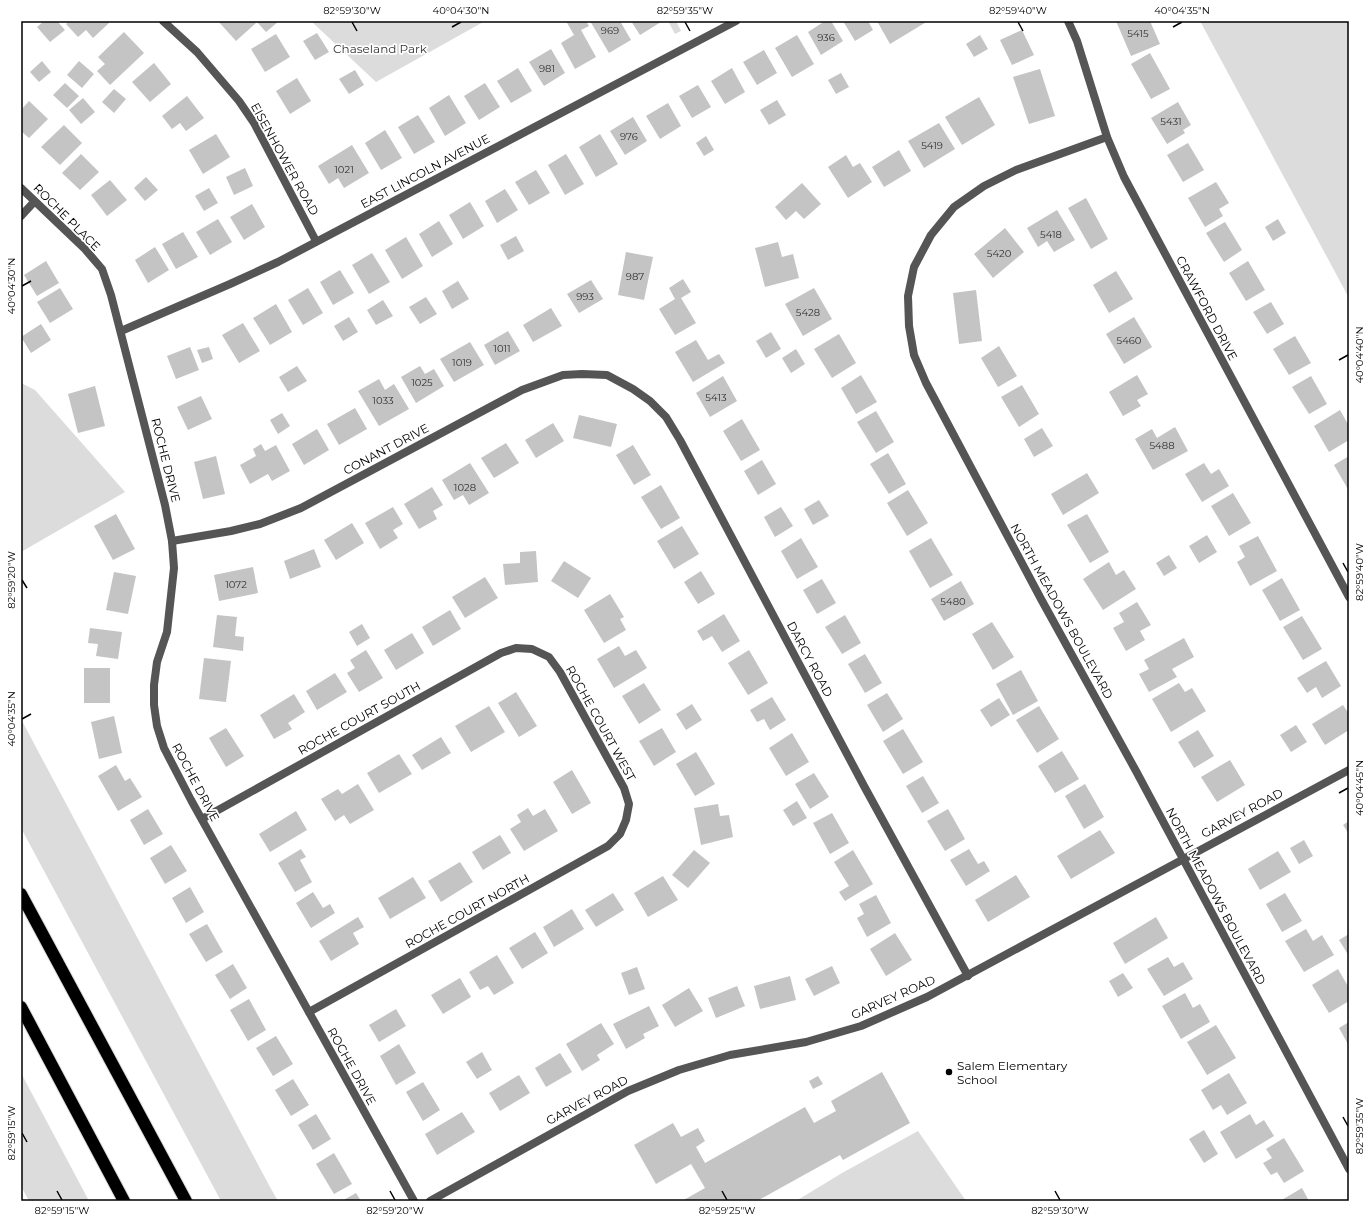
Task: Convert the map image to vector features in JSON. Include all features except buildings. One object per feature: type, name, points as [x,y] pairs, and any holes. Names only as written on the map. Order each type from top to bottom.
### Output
[{"type":"highway","points":[[21,894],[186,1201]]},
{"type":"highway","points":[[21,1007],[124,1201]]},
{"type":"street","name":"EISENHOWER ROAD","points":[[163,21],[197,52],[239,101],[254,123],[316,241]]},
{"type":"street","name":"EAST LINCOLN AVENUE","points":[[121,331],[278,262],[736,21]]},
{"type":"street","name":"CRAWFORD DRIVE","points":[[1068,21],[1077,41],[1107,137],[1124,177],[1349,597]]},
{"type":"street","name":"NORTH MEADOWS BOULEVARD","points":[[1107,137],[1016,170],[984,186],[954,207],[931,235],[914,267],[908,296],[909,326],[914,356],[926,383],[1041,599],[1136,771],[1182,860],[1349,1169]]},
{"type":"street","name":"ROCHE PLACE","points":[[21,188],[84,248],[102,269],[121,331]]},
{"type":"street","points":[[21,216],[34,202]]},
{"type":"street","name":"ROCHE DRIVE","points":[[121,331],[165,505],[172,541],[174,568],[167,632],[157,662],[154,685],[154,705],[157,726],[164,748],[414,1201]]},
{"type":"street","name":"CONANT DRIVE","points":[[172,541],[253,526],[301,508],[522,390],[563,375],[607,375]]},
{"type":"street","name":"DARCY ROAD","points":[[607,375],[650,400],[666,418],[680,440],[864,786],[968,976]]},
{"type":"street","name":"ROCHE COURT SOUTH","points":[[202,819],[500,653],[516,648],[532,650]]},
{"type":"street","name":"ROCHE COURT WEST","points":[[532,650],[549,657],[560,672],[603,749],[624,788],[629,804],[626,820]]},
{"type":"street","name":"GARVEY ROAD","points":[[430,1201],[628,1091],[679,1070],[730,1055],[806,1042],[861,1026],[927,997],[1349,770]]},
{"type":"street","name":"ROCHE COURT NORTH","points":[[309,1012],[608,846],[620,834],[626,820]]},
{"type":"green space","name":"Chaseland Park","points":[[311,21],[485,21],[376,82]]},
{"type":"green space","points":[[668,21],[676,21],[681,31],[675,34]]},
{"type":"green space","points":[[1200,21],[1349,21],[1349,298]]},
{"type":"green space","points":[[21,383],[35,390],[125,492],[21,552]]},
{"type":"green space","points":[[21,719],[278,1201],[221,1201],[21,828]]},
{"type":"green space","points":[[21,1073],[89,1201],[29,1201],[21,1186]]},
{"type":"green space","points":[[918,1131],[966,1201],[796,1201],[842,1173]]},
{"type":"place","name":"Salem Elementary School","points":[[949,1072]]}]
